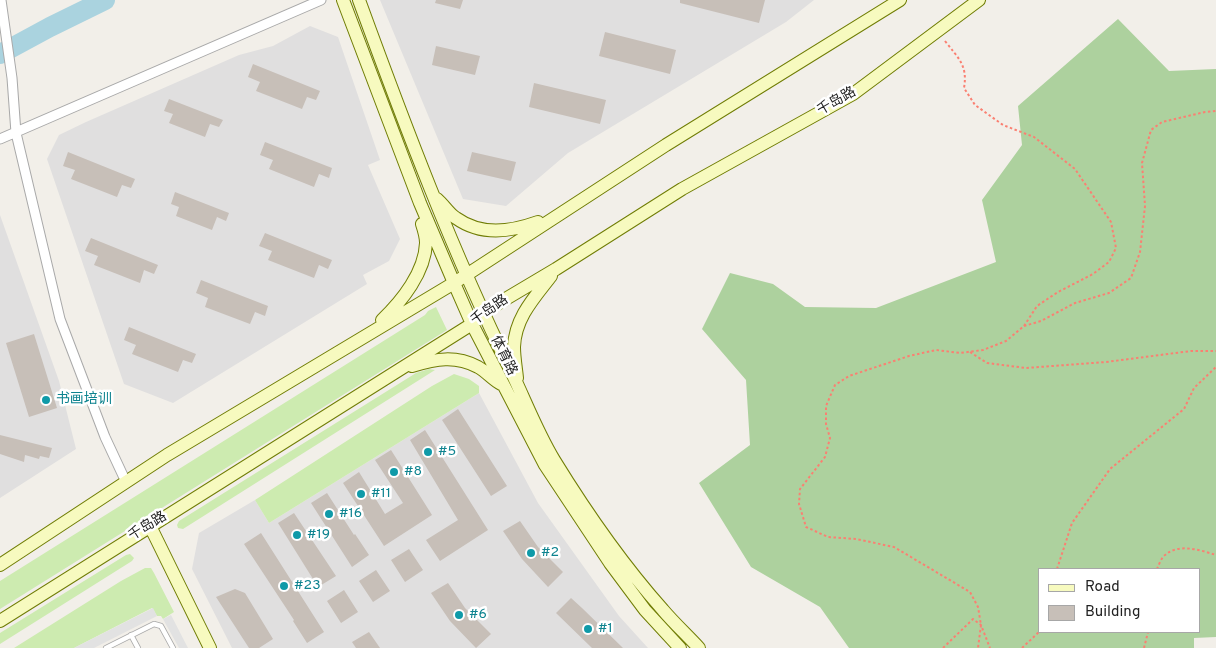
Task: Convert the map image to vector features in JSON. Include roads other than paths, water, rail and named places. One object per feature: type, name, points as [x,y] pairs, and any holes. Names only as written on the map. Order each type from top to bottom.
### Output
[{"type":"street","points":[[0,139],[321,0]]},
{"type":"street","name":"体育路","points":[[343,0],[406,166],[454,283],[503,386],[545,465],[604,555],[645,610],[680,648]]},
{"type":"street","name":"体育路","points":[[359,0],[404,121],[465,274],[553,459],[639,582],[699,648]]},
{"type":"street","points":[[0,564],[167,455],[454,283],[465,274],[666,146],[900,0]]},
{"type":"street","name":"千岛路","points":[[0,621],[472,324],[482,313],[556,269],[682,189],[853,94],[979,0]]},
{"type":"street","points":[[1,4],[12,78],[16,133],[60,319],[106,437],[126,482]]},
{"type":"street","points":[[367,335],[396,307],[420,268],[425,254],[426,241],[422,223],[407,180],[406,166]]},
{"type":"street","points":[[433,195],[455,218],[471,227],[489,232],[508,230],[556,216]]},
{"type":"street","points":[[517,385],[514,348],[516,329],[535,295],[556,269]]},
{"type":"street","points":[[400,369],[449,358],[480,368],[503,386]]},
{"type":"street","points":[[150,526],[210,648]]},
{"type":"lane","points":[[106,648],[151,625],[159,625],[166,632],[174,648]]},
{"type":"lane","points":[[132,635],[138,648]]},
{"type":"waterway","points":[[0,54],[105,0]]},
{"type":"place","name":"书画培训","points":[[46,400]]},
{"type":"place","name":"#5","points":[[428,452]]},
{"type":"place","name":"#8","points":[[394,472]]},
{"type":"place","name":"#11","points":[[361,494]]},
{"type":"place","name":"#16","points":[[329,514]]},
{"type":"place","name":"#19","points":[[297,535]]},
{"type":"place","name":"#2","points":[[531,553]]},
{"type":"place","name":"#23","points":[[284,586]]},
{"type":"place","name":"#6","points":[[459,615]]},
{"type":"place","name":"#1","points":[[588,629]]}]
